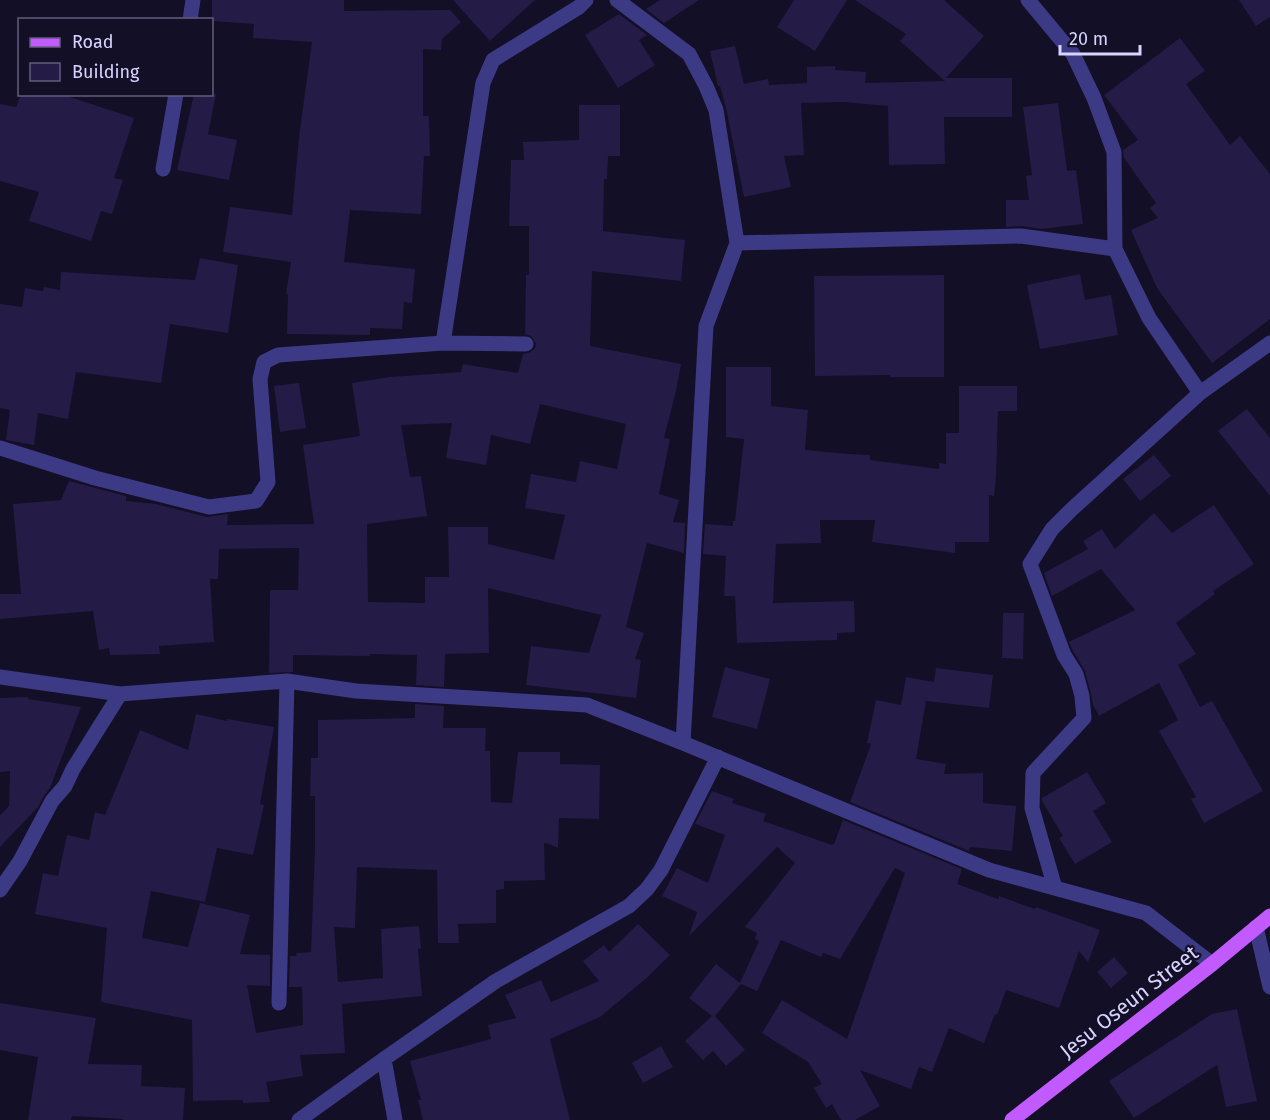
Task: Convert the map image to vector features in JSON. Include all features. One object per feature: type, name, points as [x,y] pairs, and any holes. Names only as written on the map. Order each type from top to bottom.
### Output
[{"type":"main road","name":"Jesu Oseun Street","points":[[1012,1120],[1270,916]]},
{"type":"street","points":[[190,18],[193,0]]},
{"type":"street","points":[[443,343],[483,83],[493,60],[569,14],[586,0]]},
{"type":"street","points":[[617,0],[688,54],[706,86],[716,110],[737,243],[705,326],[683,743]]},
{"type":"street","points":[[1028,0],[1073,54],[1094,98],[1114,152],[1115,249],[1149,318],[1200,393]]},
{"type":"street","points":[[163,169],[176,96]]},
{"type":"street","points":[[737,243],[1022,236],[1115,249]]},
{"type":"street","points":[[0,448],[95,478],[209,507],[256,501],[268,482],[260,379],[264,362],[278,356],[443,343],[526,344]]},
{"type":"street","points":[[1055,888],[1032,808],[1033,773],[1084,718],[1082,696],[1076,674],[1064,655],[1030,564],[1052,529],[1200,393],[1270,343]]},
{"type":"street","points":[[0,677],[120,694],[287,681],[356,691],[587,705],[989,870],[1146,912],[1212,964]]},
{"type":"street","points":[[279,1003],[287,681]]},
{"type":"street","points":[[0,890],[20,861],[52,801],[65,786],[73,769],[120,694]]},
{"type":"street","points":[[299,1120],[496,981],[629,906],[647,889],[661,870],[718,758]]},
{"type":"street","points":[[1256,927],[1270,987]]},
{"type":"street","points":[[384,1059],[395,1120]]},
{"type":"building","points":[[212,0],[344,0],[344,11],[450,10],[461,22],[442,39],[441,50],[423,49],[423,116],[429,116],[430,156],[424,156],[421,214],[350,210],[344,262],[415,269],[412,303],[404,302],[402,329],[370,328],[370,335],[287,334],[288,294],[286,294],[291,262],[223,252],[230,207],[292,215],[299,137],[312,42],[253,38],[254,24],[213,21]]},
{"type":"building","points":[[453,0],[535,0],[490,41]]},
{"type":"building","points":[[660,0],[699,0],[664,23],[646,9]]},
{"type":"building","points":[[794,0],[847,0],[815,51],[777,27]]},
{"type":"building","points":[[855,0],[944,0],[984,36],[946,78],[1012,78],[1012,117],[944,117],[945,164],[889,165],[888,106],[844,102],[801,103],[804,155],[784,156],[791,187],[744,197],[726,108],[710,51],[735,46],[744,84],[768,79],[769,85],[807,83],[807,67],[835,66],[835,70],[866,72],[865,83],[945,81],[900,41],[906,34]]},
{"type":"building","points":[[1239,0],[1270,0],[1270,17],[1256,26]]},
{"type":"building","points":[[619,14],[647,35],[639,40],[655,65],[618,88],[585,35]]},
{"type":"building","points":[[1180,38],[1205,71],[1186,84],[1230,145],[1240,136],[1270,174],[1270,319],[1212,363],[1157,288],[1131,230],[1158,218],[1150,208],[1156,203],[1124,158],[1123,150],[1138,140],[1104,95]]},
{"type":"building","points":[[216,94],[208,134],[237,140],[229,180],[177,170],[194,96]]},
{"type":"building","points":[[20,96],[67,96],[134,118],[114,178],[123,180],[112,214],[101,211],[91,241],[29,221],[39,192],[0,181],[0,104],[16,107]]},
{"type":"building","points":[[1058,103],[1067,171],[1076,170],[1083,224],[1041,229],[1022,226],[1006,227],[1006,200],[1029,200],[1026,176],[1032,175],[1023,107]]},
{"type":"building","points":[[579,105],[620,105],[620,156],[608,156],[607,179],[604,179],[603,231],[685,240],[681,281],[592,271],[590,346],[681,364],[664,438],[670,439],[659,494],[679,500],[673,522],[685,523],[684,553],[647,543],[626,627],[644,633],[635,659],[641,660],[636,698],[526,685],[531,646],[589,653],[601,615],[488,588],[489,653],[445,654],[444,687],[416,685],[417,655],[293,655],[293,672],[269,673],[270,590],[298,590],[299,548],[219,549],[218,579],[210,579],[214,642],[159,646],[160,654],[110,655],[109,648],[99,650],[93,611],[0,619],[0,594],[21,594],[13,504],[61,500],[69,481],[126,496],[126,501],[156,504],[207,517],[228,514],[227,525],[314,524],[303,445],[360,436],[352,383],[390,377],[461,372],[463,364],[518,373],[523,354],[531,352],[536,344],[531,336],[525,334],[526,275],[529,275],[529,226],[509,226],[511,160],[524,160],[523,142],[579,140]],"holes":[[[540,404],[626,424],[617,469],[580,461],[576,482],[531,474],[525,508],[565,515],[554,560],[488,544],[488,527],[448,527],[449,577],[425,577],[425,603],[368,602],[367,524],[427,516],[421,476],[410,477],[401,425],[452,423],[446,458],[486,465],[491,435],[530,444]]]},
{"type":"building","points":[[200,258],[238,265],[228,333],[170,324],[161,383],[76,372],[68,419],[38,413],[34,445],[6,440],[10,410],[0,408],[0,304],[22,307],[25,288],[43,291],[44,287],[60,290],[61,272],[195,280]]},
{"type":"building","points":[[1080,274],[1085,300],[1111,295],[1118,335],[1040,349],[1027,285]]},
{"type":"building","points":[[944,275],[944,377],[815,376],[814,276]]},
{"type":"building","points":[[726,367],[771,367],[771,406],[808,410],[805,450],[870,455],[870,460],[939,469],[939,463],[946,464],[946,433],[959,433],[959,386],[1017,386],[1017,411],[998,411],[994,496],[989,495],[989,542],[955,542],[955,553],[872,542],[875,520],[820,520],[821,543],[776,544],[773,603],[854,601],[855,632],[837,633],[837,640],[737,643],[735,596],[724,596],[726,556],[703,554],[705,524],[733,526],[733,521],[735,521],[744,439],[726,437]]},
{"type":"building","points":[[299,383],[306,428],[280,432],[274,386]]},
{"type":"building","points":[[1247,409],[1270,438],[1270,496],[1218,431]]},
{"type":"building","points":[[1154,455],[1171,476],[1140,501],[1123,479]]},
{"type":"building","points":[[1214,505],[1254,564],[1213,591],[1215,594],[1176,623],[1196,654],[1178,665],[1200,707],[1212,701],[1263,791],[1204,823],[1191,799],[1196,797],[1159,731],[1178,720],[1159,683],[1099,716],[1093,705],[1085,671],[1069,642],[1135,610],[1101,569],[1052,596],[1044,573],[1088,549],[1083,541],[1102,529],[1115,549],[1154,513],[1172,533]]},
{"type":"building","points":[[1003,613],[1024,613],[1023,659],[1002,658]]},
{"type":"building","points":[[725,667],[770,679],[757,729],[712,717]]},
{"type":"building","points":[[936,668],[993,675],[989,708],[926,701],[916,759],[946,764],[944,774],[983,773],[983,803],[1016,806],[1012,851],[970,847],[969,851],[850,802],[871,744],[867,743],[876,700],[901,705],[906,677],[934,682]]},
{"type":"building","points":[[28,697],[28,699],[81,707],[50,788],[38,807],[0,847],[0,815],[9,806],[10,771],[0,772],[0,698]]},
{"type":"building","points":[[415,704],[444,706],[443,728],[486,728],[485,751],[490,751],[491,802],[512,803],[518,752],[560,752],[560,764],[600,765],[599,819],[559,818],[558,848],[544,843],[545,880],[504,881],[504,889],[496,890],[496,923],[458,924],[459,943],[438,943],[437,870],[357,867],[355,928],[334,927],[338,982],[383,978],[381,929],[419,926],[421,948],[418,949],[422,996],[342,1004],[345,1053],[300,1055],[303,1076],[266,1082],[270,1102],[193,1101],[192,1020],[101,1002],[107,928],[35,914],[43,873],[58,876],[67,835],[89,840],[95,812],[105,815],[140,730],[188,750],[196,714],[227,721],[227,719],[274,727],[260,804],[264,805],[253,855],[217,848],[205,902],[151,891],[142,938],[188,947],[200,903],[250,915],[240,954],[270,955],[270,986],[247,985],[256,1033],[303,1025],[302,987],[289,987],[290,956],[297,956],[296,953],[311,952],[315,796],[310,796],[311,758],[318,758],[318,720],[415,718]]},
{"type":"building","points":[[1087,772],[1106,803],[1093,811],[1112,842],[1075,864],[1059,838],[1063,836],[1042,798]]},
{"type":"building","points":[[712,791],[734,799],[732,803],[766,814],[763,821],[832,845],[843,820],[962,869],[957,884],[998,899],[999,896],[1035,909],[1036,907],[1100,930],[1088,962],[1079,951],[1059,1008],[1006,990],[984,1043],[949,1028],[932,1072],[919,1067],[911,1089],[860,1070],[880,1106],[855,1120],[841,1120],[832,1104],[826,1108],[814,1088],[822,1084],[808,1062],[762,1033],[782,1000],[847,1039],[905,873],[895,868],[840,959],[823,953],[821,957],[781,940],[757,991],[741,984],[715,1016],[745,1050],[726,1066],[713,1051],[703,1060],[685,1041],[712,1016],[689,998],[716,964],[740,983],[759,941],[755,939],[757,933],[745,927],[795,863],[777,847],[689,936],[697,912],[662,896],[677,868],[708,883],[725,835],[695,824]]},
{"type":"building","points":[[638,924],[670,955],[600,1017],[550,1039],[570,1120],[423,1120],[418,1100],[421,1100],[410,1061],[491,1039],[488,1025],[516,1018],[505,995],[541,980],[551,1002],[599,981],[583,961],[604,945],[609,952]]},
{"type":"building","points":[[1114,957],[1128,973],[1111,988],[1097,972]]},
{"type":"building","points":[[0,1003],[96,1018],[88,1064],[142,1065],[141,1086],[185,1088],[183,1120],[123,1120],[72,1116],[71,1120],[28,1120],[38,1057],[0,1050]]},
{"type":"building","points":[[1237,1009],[1257,1101],[1226,1107],[1217,1065],[1134,1118],[1109,1081],[1212,1014]]},
{"type":"building","points":[[661,1046],[673,1067],[643,1083],[632,1063]]}]
